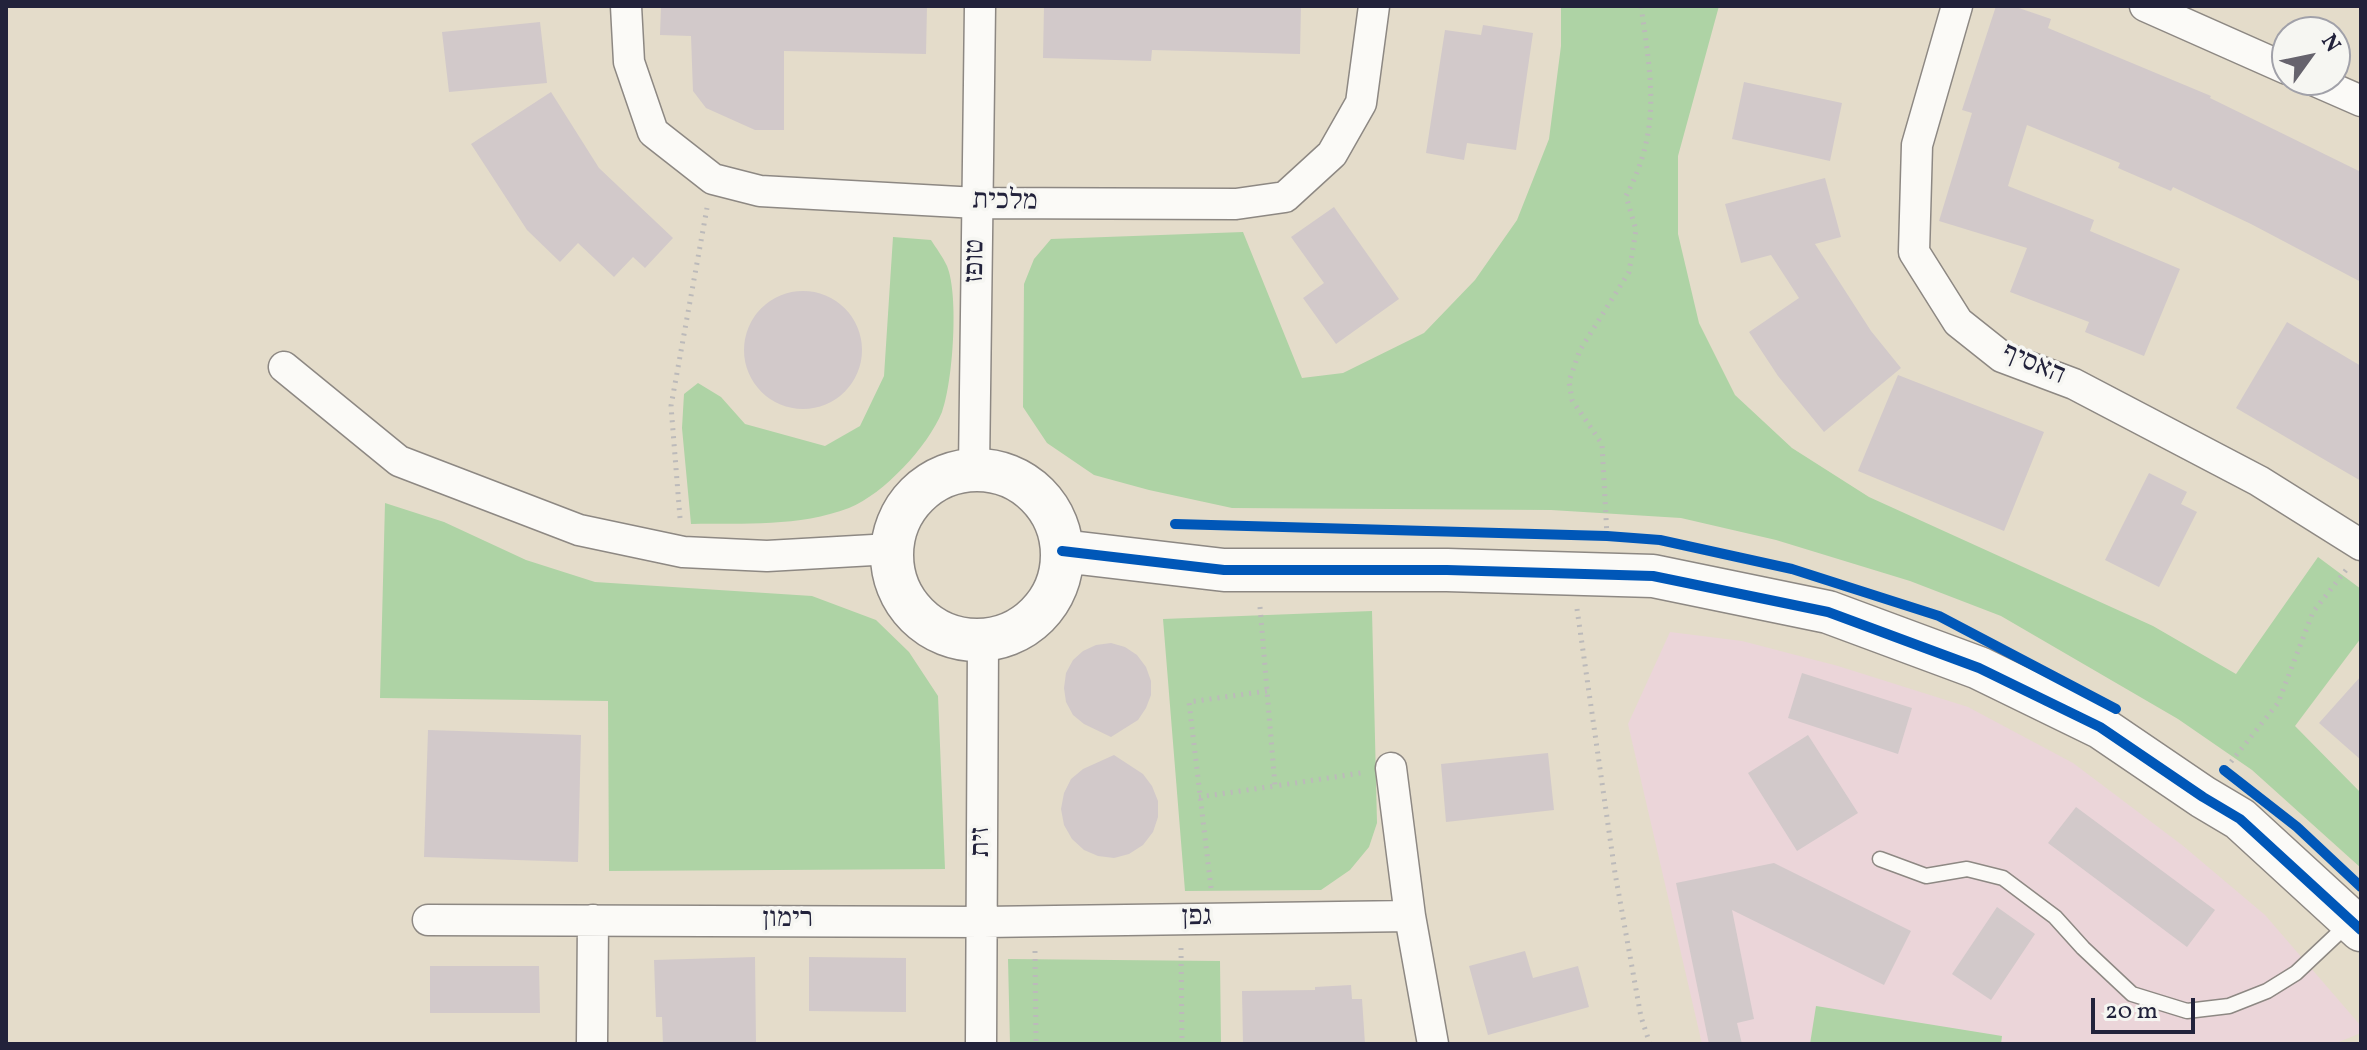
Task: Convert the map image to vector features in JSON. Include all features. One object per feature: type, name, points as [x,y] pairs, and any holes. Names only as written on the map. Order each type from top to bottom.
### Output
[{"type":"street","name":"מלכית","points":[[626,6],[629,62],[653,132],[713,179],[760,191],[977,203],[1236,204],[1285,197],[1332,154],[1361,103],[1374,6]]},
{"type":"street","name":"טופז","points":[[974,469],[980,6]]},
{"type":"street","name":"האסיף","points":[[1957,6],[1917,145],[1914,252],[1958,322],[2002,357],[2088,391],[2259,481],[2356,553]]},
{"type":"street","points":[[2145,6],[2271,62]]},
{"type":"street","points":[[284,367],[399,461],[579,530],[683,552],[767,556],[891,549]]},
{"type":"street","points":[[974,469],[1010,475],[1037,493],[1055,521],[1062,551],[1055,592],[1041,613],[1014,632],[983,641],[945,635],[918,618],[899,593],[891,549],[897,521],[913,497],[932,481],[974,469]]},
{"type":"street","points":[[1062,551],[1224,570],[1447,570],[1653,576],[1828,612],[1979,668],[2100,727],[2240,819],[2356,925]]},
{"type":"street","name":"זית","points":[[981,1044],[983,641]]},
{"type":"street","points":[[1391,768],[1410,916],[1433,1044]]},
{"type":"street","name":"גפן","points":[[984,922],[1410,916]]},
{"type":"street","name":"רימון","points":[[428,920],[984,922]]},
{"type":"street","points":[[592,1044],[593,920]]},
{"type":"lane","points":[[1880,859],[1926,876],[1967,869],[2003,878],[2055,917],[2132,994],[2187,1011],[2229,1006],[2267,991],[2296,973],[2356,925]]},
{"type":"path","points":[[1641,6],[1653,92],[1649,132],[1637,175],[1626,196],[1636,230],[1629,272],[1580,350],[1569,381],[1572,400],[1602,444],[1606,487],[1590,574],[1615,873],[1641,1017],[1650,1044]]},
{"type":"path","points":[[683,552],[671,406],[713,179]]},
{"type":"path","points":[[2203,797],[2278,703],[2313,612],[2356,553]]},
{"type":"path","points":[[1257,571],[1275,786]]},
{"type":"path","points":[[1214,919],[1189,702],[1267,691]]},
{"type":"path","points":[[1199,797],[1391,768]]},
{"type":"path","points":[[1180,919],[1182,1044]]},
{"type":"path","points":[[1034,922],[1036,1044]]},
{"type":"shaded area","points":[[1670,632],[1742,641],[1838,666],[1968,707],[2073,763],[2182,845],[2265,915],[2361,1026],[2361,1033],[2334,1044],[1702,1044],[1628,724]]},
{"type":"green space","points":[[1561,6],[1719,6],[1678,156],[1678,234],[1699,323],[1735,395],[1792,448],[1869,497],[2153,626],[2236,674],[2318,557],[2361,589],[2361,638],[2295,726],[2361,793],[2361,868],[2252,770],[2178,719],[2001,616],[1910,581],[1776,540],[1681,518],[1551,510],[1232,508],[1094,475],[1047,443],[1023,407],[1024,284],[1034,259],[1051,239],[1243,232],[1302,378],[1343,373],[1424,333],[1475,280],[1517,220],[1549,139],[1561,46]]},
{"type":"green space","points":[[893,237],[931,240],[945,263],[953,297],[953,339],[946,398],[942,412],[916,454],[876,492],[849,508],[830,514],[751,524],[691,524],[682,428],[684,394],[698,383],[721,397],[745,424],[825,446],[860,426],[884,376]]},
{"type":"green space","points":[[385,503],[444,522],[526,560],[595,582],[812,596],[876,620],[909,652],[938,696],[945,869],[609,871],[608,701],[380,698]]},
{"type":"green space","points":[[1372,611],[1377,823],[1369,847],[1350,870],[1321,890],[1185,891],[1163,619]]},
{"type":"green space","points":[[1008,959],[1220,961],[1221,1044],[1010,1044]]},
{"type":"green space","points":[[1816,1006],[2002,1036],[2001,1044],[1810,1044]]},
{"type":"building","points":[[661,6],[927,6],[926,54],[784,51],[784,130],[755,130],[706,108],[693,91],[691,36],[660,35]]},
{"type":"building","points":[[1044,6],[1301,6],[1300,54],[1152,50],[1151,61],[1043,58]]},
{"type":"building","points":[[1996,6],[2013,6],[2051,19],[2048,28],[2211,96],[2361,172],[2361,282],[2173,187],[2171,191],[2118,168],[2120,163],[2027,125],[2008,186],[2094,220],[2090,231],[2180,269],[2144,356],[2085,332],[2089,322],[2010,292],[2027,248],[1939,221],[1972,113],[1962,110]]},
{"type":"building","points":[[540,22],[547,83],[449,92],[442,32]]},
{"type":"building","points":[[1483,25],[1533,33],[1516,150],[1467,143],[1464,160],[1426,153],[1445,30],[1481,35]]},
{"type":"building","points":[[1744,82],[1842,103],[1830,161],[1732,139]]},
{"type":"building","points":[[551,92],[599,168],[673,238],[645,268],[633,257],[614,277],[578,243],[560,262],[527,230],[471,144]]},
{"type":"building","points":[[1825,178],[1841,237],[1815,244],[1871,331],[1901,368],[1824,432],[1778,376],[1749,332],[1799,298],[1771,255],[1741,263],[1725,204]]},
{"type":"building","points":[[1334,207],[1399,299],[1336,344],[1303,298],[1324,283],[1291,237]]},
{"type":"building","points":[[803,291],[836,301],[852,317],[862,350],[852,383],[836,399],[803,409],[770,399],[754,383],[744,350],[754,317],[770,301]]},
{"type":"building","points":[[2287,322],[2361,366],[2361,481],[2236,408]]},
{"type":"building","points":[[1898,375],[2044,432],[2004,531],[1858,471]]},
{"type":"building","points":[[2149,473],[2187,492],[2181,504],[2197,512],[2159,587],[2105,560]]},
{"type":"building","points":[[1111,643],[1137,655],[1151,681],[1151,695],[1138,720],[1111,737],[1073,715],[1066,702],[1064,688],[1066,673],[1073,660],[1096,645]]},
{"type":"building","points":[[1802,673],[1912,708],[1898,754],[1788,718]]},
{"type":"building","points":[[2361,676],[2361,760],[2319,723]]},
{"type":"building","points":[[428,730],[581,735],[578,862],[424,857]]},
{"type":"building","points":[[1808,735],[1858,813],[1797,851],[1748,773]]},
{"type":"building","points":[[1548,753],[1554,810],[1446,822],[1441,764]]},
{"type":"building","points":[[1114,755],[1143,774],[1152,786],[1158,801],[1158,817],[1153,832],[1143,845],[1129,854],[1114,858],[1084,850],[1072,839],[1064,825],[1061,809],[1071,779],[1083,769]]},
{"type":"building","points":[[2076,807],[2215,910],[2187,947],[2048,843]]},
{"type":"building","points":[[1774,863],[1911,931],[1884,985],[1732,910],[1754,1019],[1737,1023],[1742,1044],[1709,1044],[1676,883]]},
{"type":"building","points":[[1997,907],[2035,934],[1991,1000],[1952,974]]},
{"type":"building","points":[[1525,951],[1533,978],[1578,966],[1589,1007],[1488,1035],[1469,966]]},
{"type":"building","points":[[755,957],[756,1044],[663,1044],[662,1017],[656,1017],[654,960]]},
{"type":"building","points":[[809,957],[906,958],[906,1012],[809,1011]]},
{"type":"building","points":[[430,966],[539,966],[540,1013],[430,1013]]},
{"type":"building","points":[[1351,985],[1352,999],[1362,999],[1365,1044],[1243,1044],[1242,991],[1315,990],[1315,987]]},
{"type":"cycle path","points":[[1175,524],[1660,540],[1792,569],[1939,616],[2116,709]]},
{"type":"cycle path","points":[[1062,551],[1224,570],[1447,570],[1653,576],[1828,612],[1979,668],[2100,727],[2240,819],[2361,930]]},
{"type":"cycle path","points":[[2224,770],[2297,827],[2361,887]]}]
